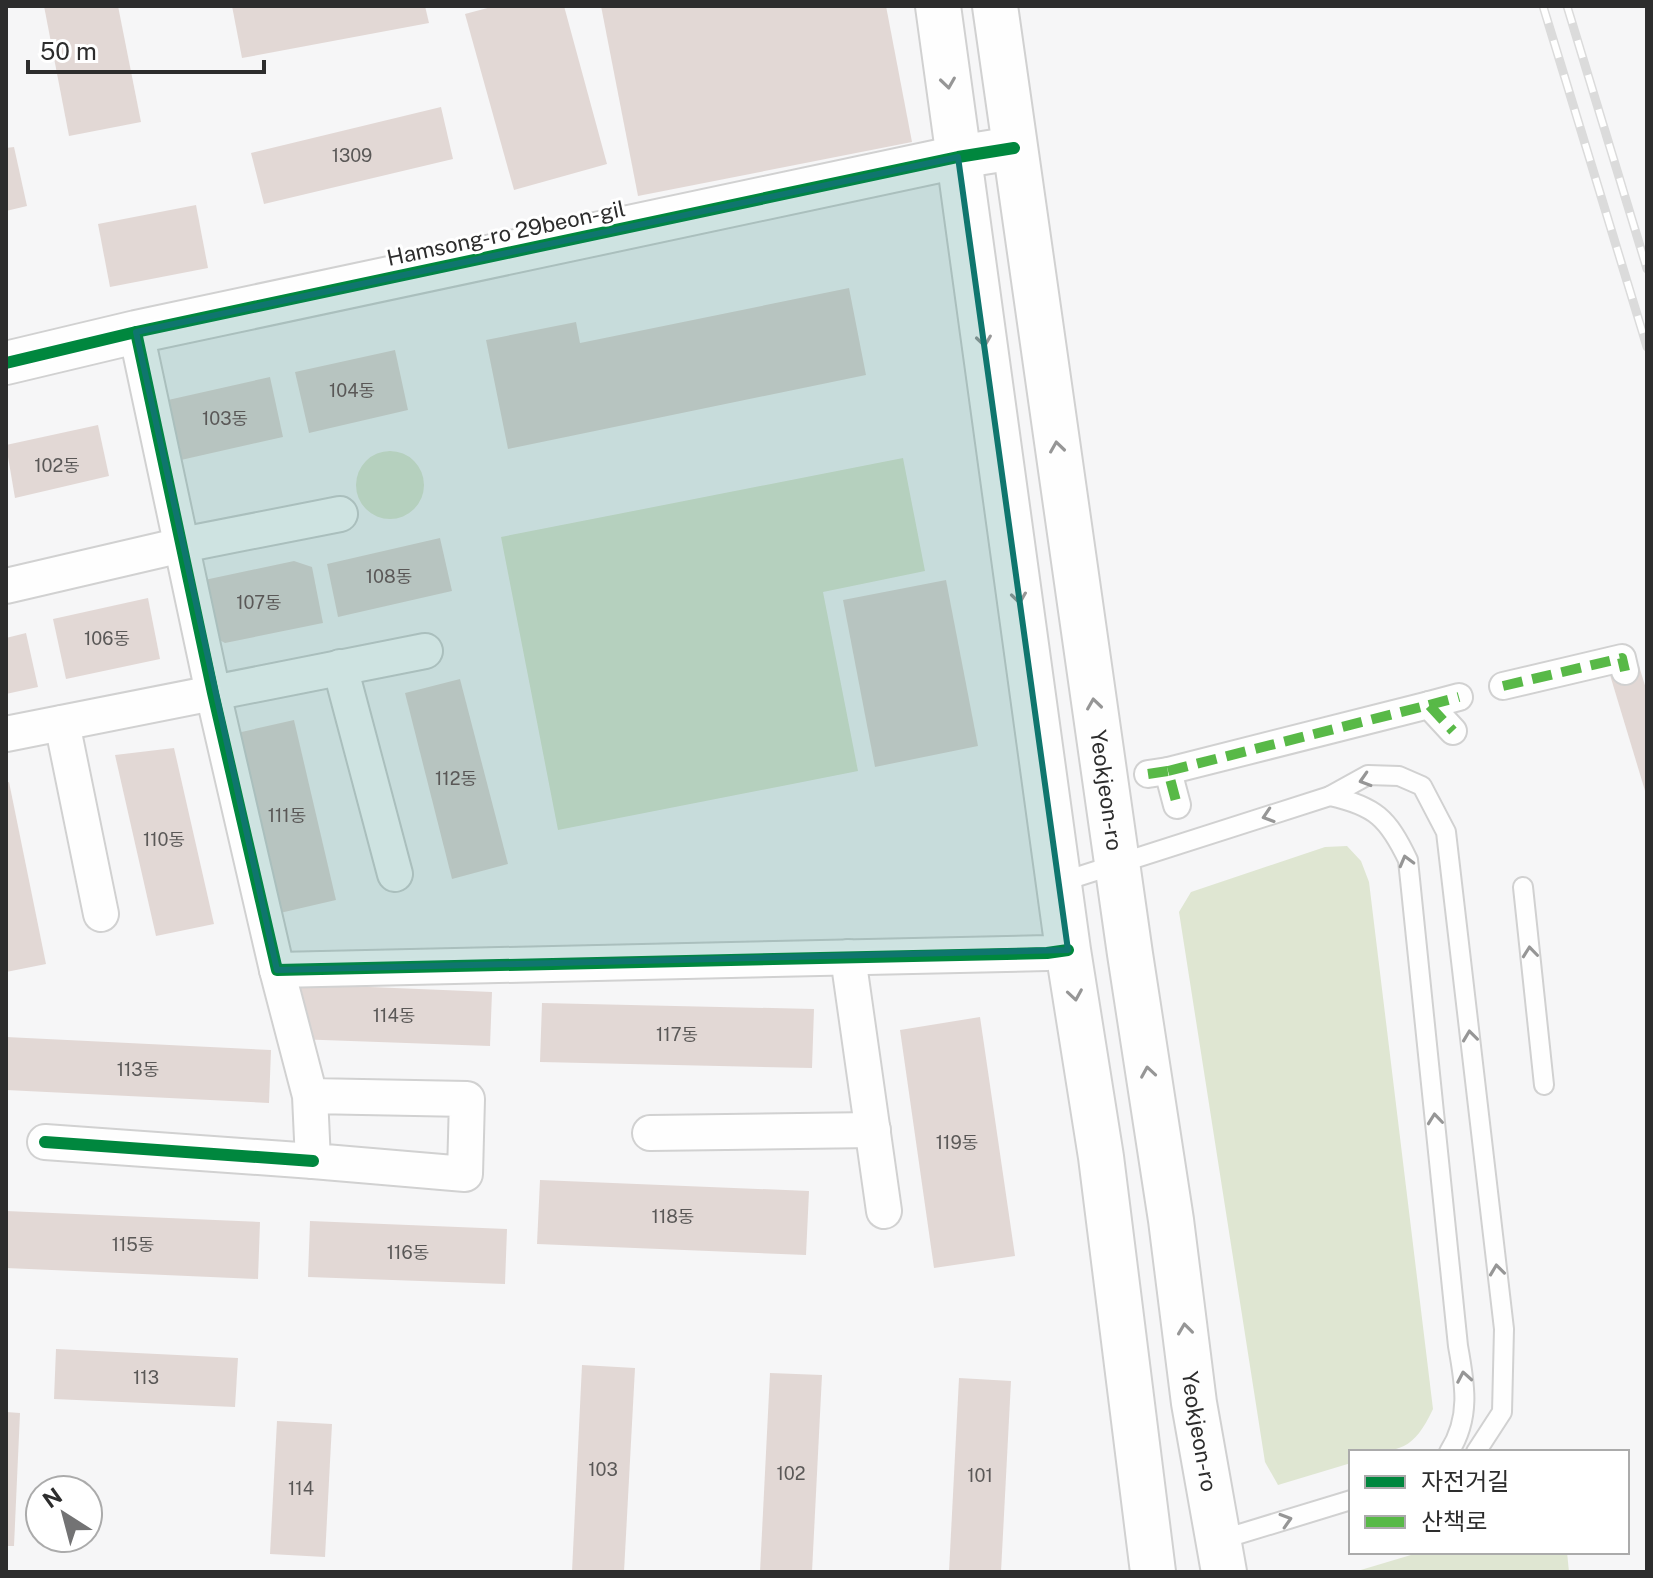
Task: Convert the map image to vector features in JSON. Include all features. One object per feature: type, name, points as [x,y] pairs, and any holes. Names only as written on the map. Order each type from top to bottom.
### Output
[{"type":"main road","points":[[938,6],[1058,883],[1101,1157],[1153,1572]]},
{"type":"main road","name":"Yeokjeon-ro","points":[[995,6],[1130,954],[1171,1220],[1194,1403],[1222,1556]]},
{"type":"street","name":"Hamsong-ro 29beon-gil","points":[[6,363],[136,332],[958,157],[1014,148]]},
{"type":"street","points":[[136,332],[213,693],[277,970],[310,1096],[313,1161]]},
{"type":"street","points":[[6,586],[182,545],[340,514]]},
{"type":"street","points":[[6,734],[425,651]]},
{"type":"street","points":[[1503,686],[1622,658],[1625,671]]},
{"type":"street","points":[[340,667],[395,874]]},
{"type":"street","points":[[1177,805],[1158,773],[1459,697]]},
{"type":"street","points":[[1429,705],[1453,731]]},
{"type":"street","points":[[62,723],[101,914]]},
{"type":"street","points":[[277,970],[1047,953],[1068,950]]},
{"type":"street","points":[[848,957],[884,1211]]},
{"type":"street","points":[[45,1142],[465,1174],[467,1099],[310,1096]]},
{"type":"street","points":[[650,1133],[873,1130]]},
{"type":"lane","points":[[1058,883],[1330,796],[1368,775],[1399,776],[1422,786],[1446,832],[1504,1329],[1502,1412],[1477,1450]]},
{"type":"lane","points":[[1330,796],[1359,803],[1391,825],[1408,860],[1458,1346],[1467,1394],[1456,1442],[1450,1450]]},
{"type":"lane","points":[[1523,887],[1544,1085]]},
{"type":"lane","points":[[1222,1556],[1349,1501]]},
{"type":"highlighted area","points":[[958,157],[1068,950],[277,970],[136,332]]},
{"type":"green space","points":[[390,451],[403,453],[414,461],[422,472],[422,498],[414,509],[403,517],[390,519],[377,517],[366,509],[358,498],[356,485],[358,472],[366,461],[377,453]]},
{"type":"green space","points":[[903,458],[925,571],[823,592],[858,771],[558,830],[501,537]]},
{"type":"green space","points":[[1347,846],[1361,861],[1369,882],[1433,1409],[1418,1435],[1401,1447],[1391,1450],[1349,1450],[1349,1464],[1278,1485],[1265,1462],[1179,912],[1191,892],[1325,847]]},
{"type":"green space","points":[[1414,1554],[1567,1554],[1569,1572],[1354,1572]]},
{"type":"building","points":[[44,6],[118,6],[141,122],[69,136]]},
{"type":"building","points":[[232,6],[425,6],[429,23],[242,58]]},
{"type":"building","points":[[495,6],[564,6],[607,164],[514,190],[465,14]]},
{"type":"building","points":[[601,6],[886,6],[912,142],[638,196]]},
{"type":"building","points":[[441,107],[453,159],[264,204],[251,153]]},
{"type":"building","points":[[14,147],[27,206],[6,211],[6,148]]},
{"type":"building","points":[[196,205],[208,268],[110,287],[98,224]]},
{"type":"building","points":[[849,288],[866,375],[508,449],[486,340],[576,322],[580,343]]},
{"type":"building","points":[[395,350],[408,410],[309,433],[295,372]]},
{"type":"building","points":[[270,377],[283,437],[181,460],[168,400]]},
{"type":"building","points":[[98,425],[109,476],[15,498],[6,445]]},
{"type":"building","points":[[440,538],[452,591],[338,617],[327,564]]},
{"type":"building","points":[[294,561],[312,567],[323,623],[225,643],[206,633],[195,582]]},
{"type":"building","points":[[946,580],[978,746],[875,767],[843,600]]},
{"type":"building","points":[[148,598],[160,659],[66,679],[53,619]]},
{"type":"building","points":[[26,633],[38,687],[6,694],[6,638]]},
{"type":"building","points":[[1639,666],[1647,692],[1646,794],[1610,675]]},
{"type":"building","points":[[460,679],[508,864],[452,879],[405,693]]},
{"type":"building","points":[[294,720],[336,900],[280,913],[237,733]]},
{"type":"building","points":[[174,748],[214,924],[156,936],[115,755]]},
{"type":"building","points":[[9,782],[46,964],[6,972],[6,783]]},
{"type":"building","points":[[297,984],[492,992],[490,1046],[295,1039]]},
{"type":"building","points":[[542,1003],[814,1009],[812,1068],[540,1062]]},
{"type":"building","points":[[980,1017],[1015,1256],[934,1268],[900,1030]]},
{"type":"building","points":[[6,1037],[271,1050],[269,1103],[6,1090]]},
{"type":"building","points":[[540,1180],[809,1191],[806,1255],[537,1244]]},
{"type":"building","points":[[6,1211],[260,1222],[258,1279],[6,1268]]},
{"type":"building","points":[[310,1221],[507,1229],[505,1284],[308,1277]]},
{"type":"building","points":[[56,1349],[238,1358],[235,1407],[54,1399]]},
{"type":"building","points":[[582,1365],[635,1368],[624,1572],[572,1572]]},
{"type":"building","points":[[770,1373],[822,1375],[812,1572],[760,1572]]},
{"type":"building","points":[[959,1378],[1011,1381],[1001,1572],[949,1572]]},
{"type":"building","points":[[6,1412],[20,1413],[14,1546],[6,1546]]},
{"type":"building","points":[[277,1421],[332,1424],[325,1557],[270,1554]]},
{"type":"railway","points":[[1543,6],[1647,347]]},
{"type":"railway","points":[[1567,6],[1647,269]]},
{"type":"marked path","points":[[1503,686],[1622,658],[1625,671]]},
{"type":"marked path","points":[[1429,705],[1459,697]]},
{"type":"marked path","points":[[1168,771],[1429,705],[1453,731]]},
{"type":"marked path","points":[[1148,774],[1168,771],[1177,805]]},
{"type":"cycle path","points":[[6,363],[136,332],[958,157],[1014,148]]},
{"type":"cycle path","points":[[136,332],[213,693],[277,970],[1047,953],[1068,950]]},
{"type":"cycle path","points":[[45,1142],[313,1161]]}]
